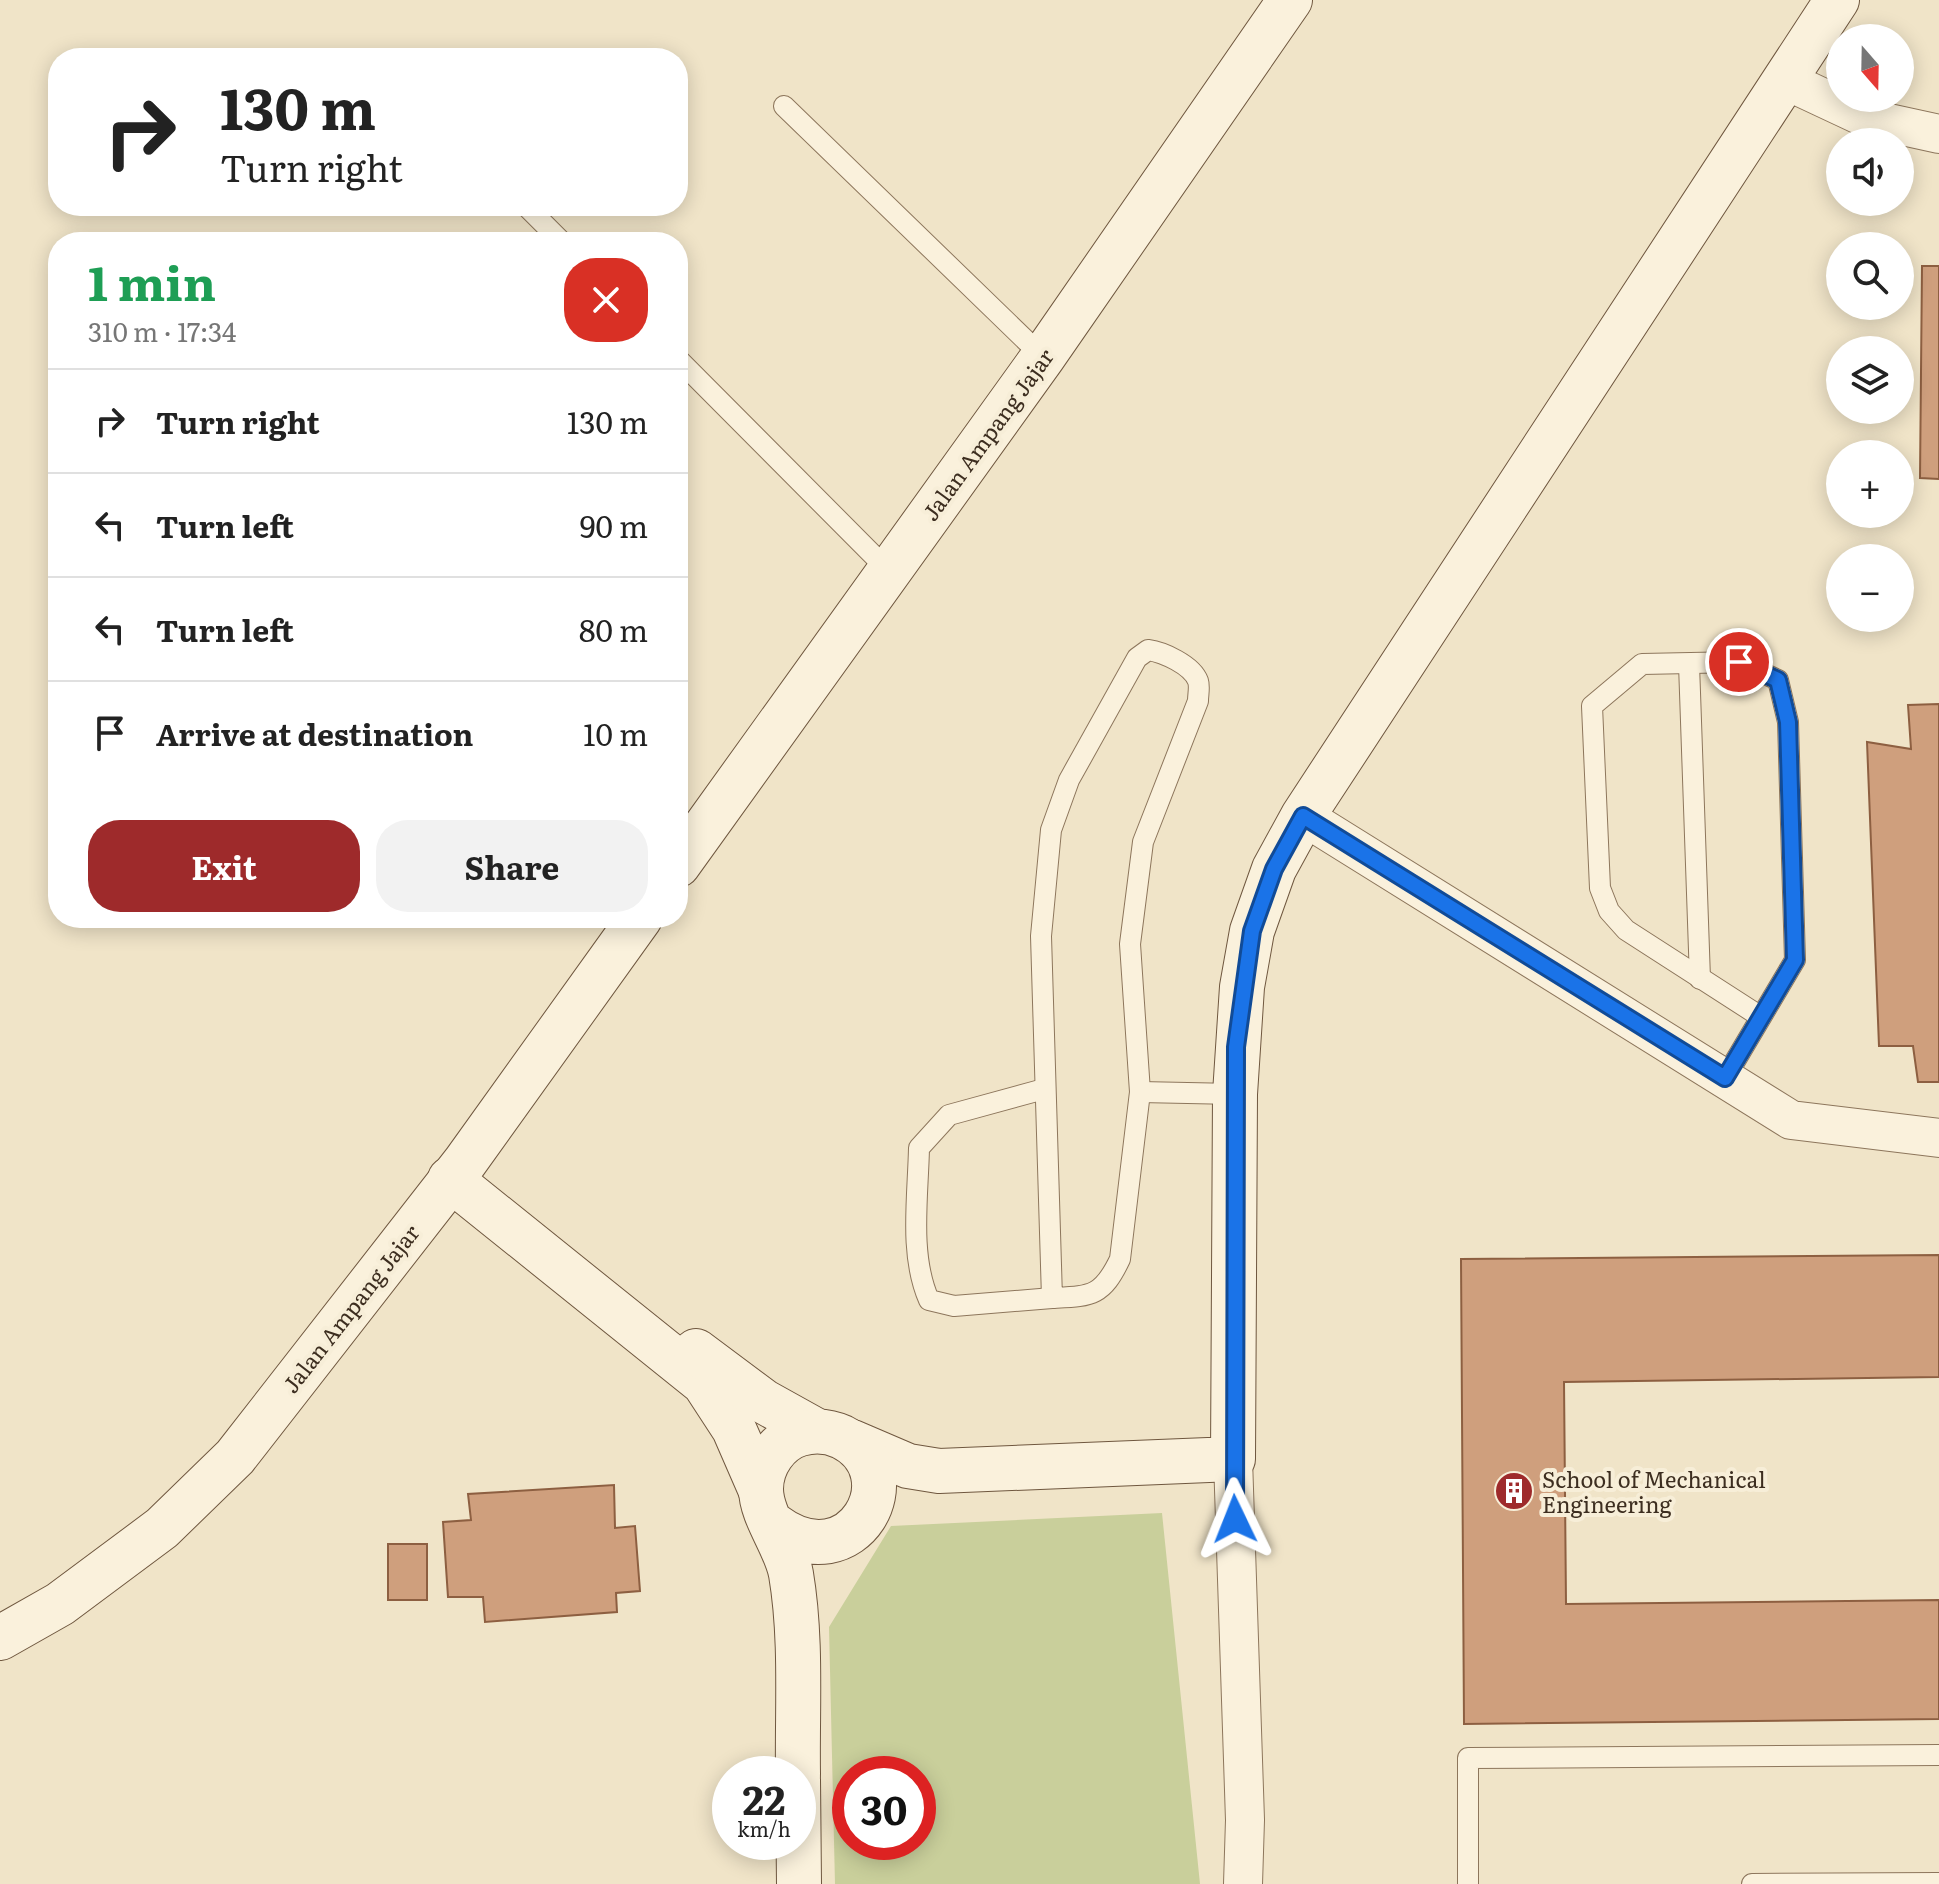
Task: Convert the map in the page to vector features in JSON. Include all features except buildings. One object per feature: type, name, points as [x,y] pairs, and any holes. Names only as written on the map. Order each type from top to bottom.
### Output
[{"type":"street","name":"Jalan Ampang Jajar","points":[[688,851],[1043,357],[1290,0]]},
{"type":"street","points":[[1243,1884],[1245,1820],[1233,1459],[1235,1094],[1242,987],[1252,931],[1274,869],[1303,816],[1837,0]]},
{"type":"street","points":[[1785,80],[1866,118],[1939,134]]},
{"type":"street","points":[[1303,816],[1791,1120],[1939,1138]]},
{"type":"street","name":"Jalan Ampang Jajar","points":[[0,1638],[60,1604],[162,1528],[235,1457],[458,1170],[633,928]]},
{"type":"street","points":[[458,1170],[715,1368],[835,1437],[908,1466],[939,1471],[1233,1459]]},
{"type":"street","points":[[458,1170],[704,1383],[734,1429],[790,1570],[796,1607],[798,1756]]},
{"type":"street","points":[[835,1437],[783,1443],[762,1473],[767,1508],[789,1537],[807,1543],[826,1543],[857,1523],[888,1494],[939,1471]]},
{"type":"street","points":[[796,1607],[857,1523],[874,1491],[872,1473],[835,1437]]},
{"type":"street","points":[[799,1860],[799,1884]]},
{"type":"lane","points":[[784,106],[1043,357]]},
{"type":"lane","points":[[536,216],[552,232]]},
{"type":"lane","points":[[688,369],[889,571]]},
{"type":"lane","points":[[1044,1089],[949,1115],[919,1148],[920,1281],[929,1300],[954,1306],[1087,1296],[1109,1283],[1120,1259],[1140,1092],[1130,944],[1143,842],[1198,701],[1200,684],[1195,675],[1162,652],[1148,650],[1137,658],[1069,780],[1051,830],[1041,936],[1052,1298]]},
{"type":"lane","points":[[1725,1078],[1795,960],[1788,722],[1778,680],[1739,662],[1642,664],[1592,706],[1600,888],[1609,911],[1626,930],[1761,1017]]},
{"type":"lane","points":[[1689,664],[1700,979]]},
{"type":"lane","points":[[1140,1092],[1235,1094]]},
{"type":"lane","points":[[1468,1884],[1468,1758],[1939,1755]]},
{"type":"lane","points":[[1752,1884],[1939,1883]]},
{"type":"green space","points":[[1162,1513],[1200,1884],[835,1884],[834,1860],[936,1860],[936,1756],[832,1756],[829,1627],[891,1526]]},
{"type":"place","name":"School of Mechanical Engineering","points":[[1514,1491]]},
{"type":"route","points":[[1235,1519],[1236,1047],[1252,931],[1274,869],[1303,816],[1725,1078],[1795,960],[1788,722],[1778,680],[1739,662]]}]
